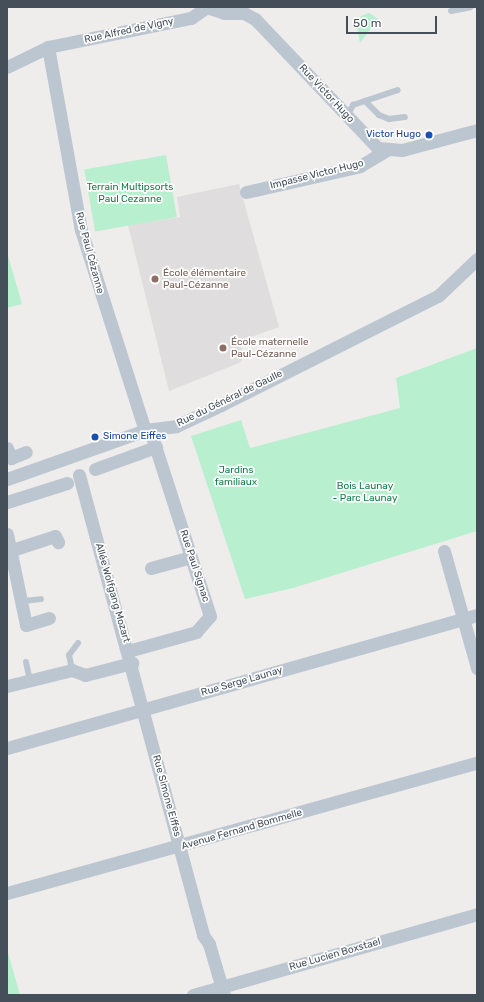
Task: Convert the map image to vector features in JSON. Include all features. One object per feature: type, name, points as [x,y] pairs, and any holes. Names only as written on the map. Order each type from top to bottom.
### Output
[{"type":"street","name":"Rue Victor Hugo","points":[[207,7],[224,13],[244,10],[262,26],[346,116],[385,151]]},
{"type":"street","name":"Rue Alfred de Vigny","points":[[7,67],[48,47],[191,18],[207,7]]},
{"type":"street","name":"Rue Paul Cézanne","points":[[48,47],[81,230],[147,430]]},
{"type":"street","points":[[385,151],[402,150],[477,130]]},
{"type":"street","name":"Impasse Victor Hugo","points":[[246,192],[360,166],[385,151]]},
{"type":"street","name":"Rue du Général de Gaulle","points":[[7,479],[147,430],[176,426],[418,307],[452,285],[477,259]]},
{"type":"street","name":"Rue Paul Signac","points":[[72,670],[85,675],[196,632],[206,623],[210,616],[156,447],[147,430]]},
{"type":"street","points":[[95,469],[156,447]]},
{"type":"street","points":[[7,448],[11,458],[26,452]]},
{"type":"street","name":"Allée Wolfgang Mozart","points":[[79,476],[130,657],[143,711]]},
{"type":"street","points":[[7,502],[67,483]]},
{"type":"street","points":[[7,534],[12,550],[26,625],[49,618]]},
{"type":"street","points":[[12,550],[55,536],[58,542]]},
{"type":"street","points":[[444,551],[477,668]]},
{"type":"street","points":[[151,568],[191,558]]},
{"type":"street","name":"Rue Serge Launay","points":[[7,748],[143,711],[477,615]]},
{"type":"street","points":[[7,686],[72,670]]},
{"type":"street","name":"Rue Simone Eiffes","points":[[143,711],[203,935],[210,944],[223,991]]},
{"type":"street","name":"Avenue Fernand Bommelle","points":[[7,893],[180,848],[477,763]]},
{"type":"street","name":"Rue Lucien Boxstael","points":[[193,995],[223,991],[477,914]]},
{"type":"lane","points":[[451,11],[471,7]]},
{"type":"lane","points":[[346,116],[353,105],[398,90]]},
{"type":"lane","points":[[365,101],[379,115],[389,119],[405,117]]},
{"type":"lane","points":[[22,601],[41,599]]},
{"type":"lane","points":[[72,670],[69,655],[78,643]]},
{"type":"lane","points":[[26,662],[30,681]]},
{"type":"shaded area","points":[[239,184],[279,327],[251,337],[241,347],[245,357],[239,363],[169,391],[128,225],[180,217],[177,197]]},
{"type":"green space","points":[[369,13],[378,19],[360,43],[357,27],[361,16]]},
{"type":"green space","name":"Terrain Multipsorts Paul Cezanne","points":[[166,155],[177,217],[95,231],[84,169]]},
{"type":"green space","points":[[7,252],[22,304],[7,308]]},
{"type":"green space","name":"Bois Launay - Parc Launay","points":[[477,348],[477,531],[293,588],[245,599],[191,436],[241,420],[250,448],[400,408],[396,378]]},
{"type":"green space","points":[[7,949],[20,995],[7,995]]},
{"type":"place","name":"Victor Hugo","points":[[429,135]]},
{"type":"place","name":"École élémentaire Paul-Cézanne","points":[[155,279]]},
{"type":"place","name":"École maternelle Paul-Cézanne","points":[[223,348]]},
{"type":"place","name":"Simone Eiffes","points":[[95,437]]},
{"type":"park label","name":"Jardins familiaux","points":[[236,476]]}]
